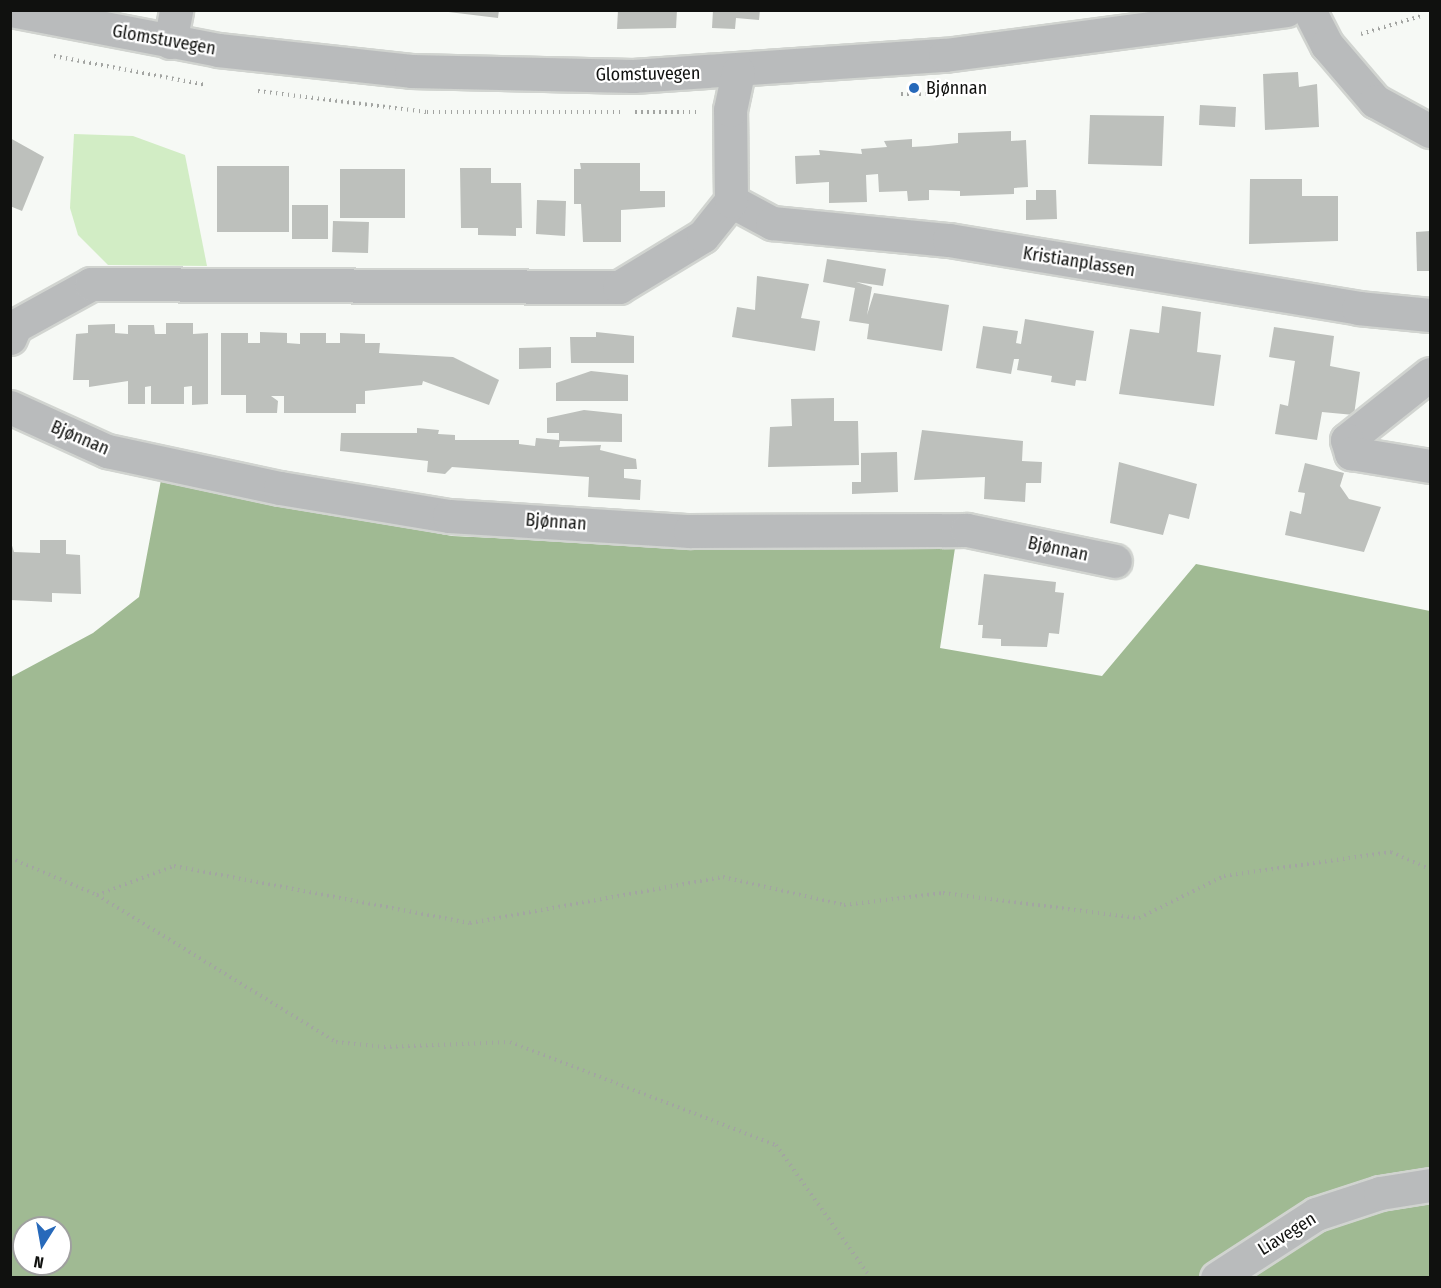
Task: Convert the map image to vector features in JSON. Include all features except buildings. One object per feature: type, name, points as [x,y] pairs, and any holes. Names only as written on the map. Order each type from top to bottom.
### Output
[{"type":"street","name":"Glomstuvegen","points":[[11,10],[173,26],[411,71],[633,76],[738,72],[945,55],[1286,10]]},
{"type":"street","points":[[1309,10],[1327,45],[1375,101],[1431,131]]},
{"type":"street","points":[[10,338],[15,326],[91,284],[619,287],[703,236],[731,201],[730,110],[738,72]]},
{"type":"street","name":"Kristianplassen","points":[[731,201],[772,223],[949,240],[1358,308],[1431,315]]},
{"type":"street","points":[[1431,374],[1347,440],[1351,453],[1431,466]]},
{"type":"street","name":"Bjønnan","points":[[10,407],[107,451],[280,488],[449,516],[690,531],[967,530],[1115,561]]},
{"type":"street","name":"Liavegen","points":[[1217,1278],[1316,1214],[1380,1193],[1431,1185]]},
{"type":"path","points":[[97,895],[174,866],[470,923],[723,877],[844,905],[944,893],[1139,918],[1224,876],[1391,852],[1431,869]]},
{"type":"path","points":[[10,858],[97,895],[336,1042],[384,1047],[510,1042],[776,1145],[871,1278]]},
{"type":"green space","points":[[74,134],[133,136],[185,155],[207,266],[108,265],[78,235],[70,208]]},
{"type":"green space","points":[[161,480],[452,536],[695,548],[955,548],[940,648],[1102,676],[1196,564],[1430,611],[1430,1277],[11,1278],[11,677],[93,633],[139,597]]},
{"type":"place","name":"Bjønnan","points":[[914,88]]}]
